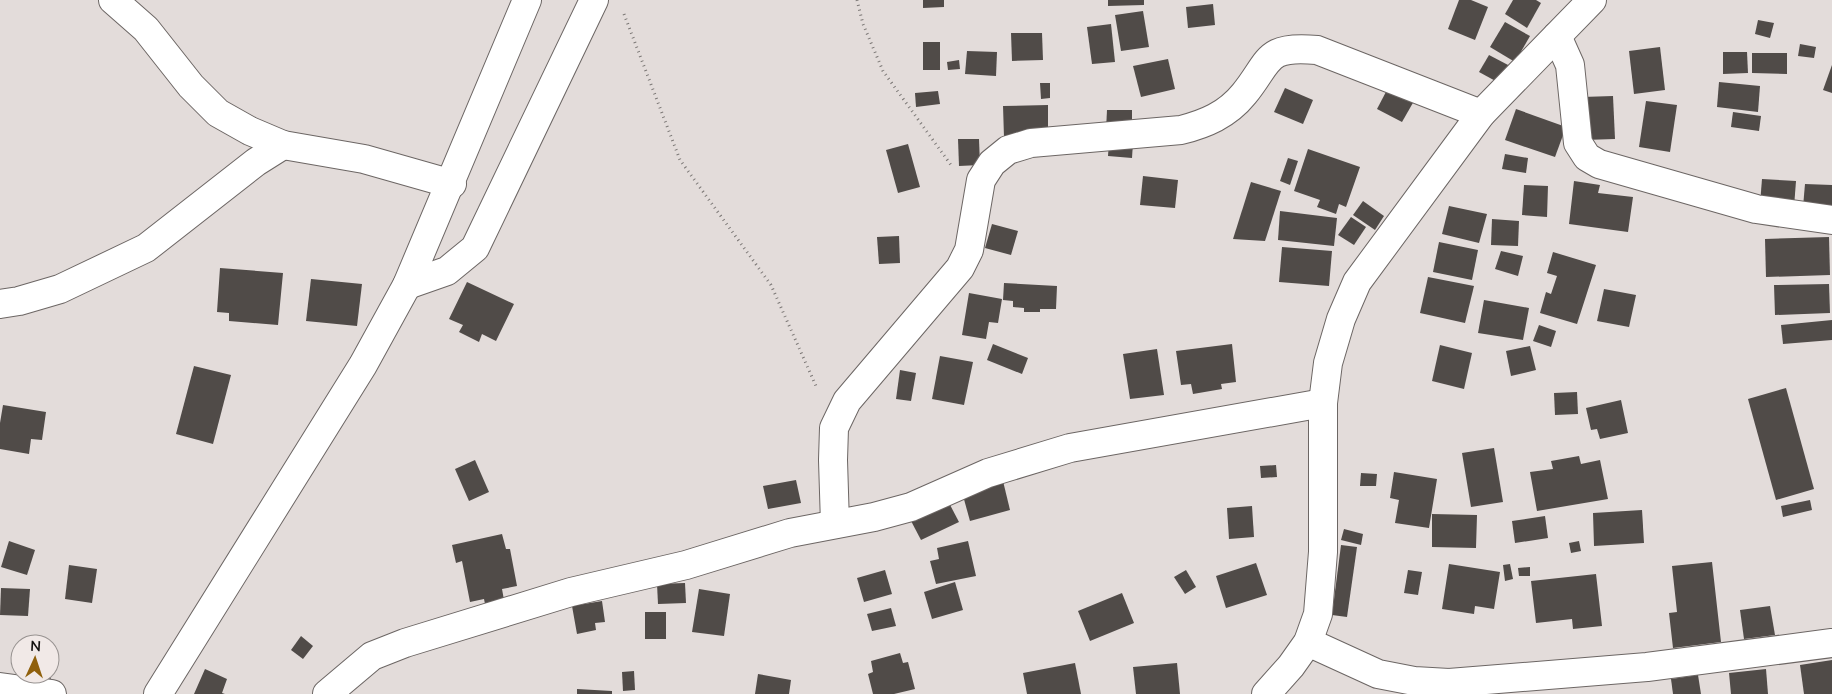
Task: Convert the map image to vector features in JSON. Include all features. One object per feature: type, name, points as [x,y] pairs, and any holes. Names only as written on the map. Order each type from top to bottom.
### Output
[{"type":"street","points":[[113,0],[146,29],[192,86],[218,113],[250,131],[283,145],[364,159],[452,184]]},
{"type":"street","points":[[158,694],[363,365],[407,286],[452,184],[528,0]]},
{"type":"street","points":[[407,286],[447,271],[475,248],[594,0]]},
{"type":"street","points":[[1266,694],[1291,666],[1308,642],[1318,614],[1324,552],[1323,403],[1328,363],[1338,328],[1357,282],[1481,114],[1592,0]]},
{"type":"street","points":[[1557,36],[1570,65],[1578,142],[1587,158],[1599,164],[1756,209],[1832,220]]},
{"type":"street","points":[[835,524],[834,428],[847,401],[960,268],[969,250],[976,200],[981,180],[992,163],[1008,150],[1032,143],[1181,130],[1214,119],[1230,108],[1244,94],[1263,65],[1272,56],[1284,50],[1298,48],[1316,50],[1481,114]]},
{"type":"street","points":[[0,304],[19,301],[60,289],[146,248],[256,162],[283,145]]},
{"type":"street","points":[[327,694],[372,656],[406,643],[571,592],[686,565],[790,533],[874,518],[911,507],[988,473],[1070,448],[1323,403]]},
{"type":"street","points":[[1308,642],[1378,674],[1414,681],[1449,682],[1647,667],[1832,643]]},
{"type":"street","points":[[0,687],[52,694]]},
{"type":"path","points":[[857,0],[863,24],[882,71],[976,200]]},
{"type":"path","points":[[622,9],[680,160],[771,285],[834,428]]},
{"type":"building","points":[[923,0],[944,0],[944,7],[923,8]]},
{"type":"building","points":[[1108,0],[1144,0],[1144,5],[1108,6]]},
{"type":"building","points":[[1459,0],[1471,0],[1488,7],[1475,40],[1448,29]]},
{"type":"building","points":[[1513,0],[1536,0],[1541,3],[1527,28],[1505,14]]},
{"type":"building","points":[[1213,4],[1215,25],[1188,28],[1186,7]]},
{"type":"building","points":[[1143,11],[1149,47],[1121,51],[1115,15]]},
{"type":"building","points":[[1758,20],[1774,23],[1770,38],[1755,34]]},
{"type":"building","points":[[1505,22],[1530,36],[1515,62],[1490,47]]},
{"type":"building","points":[[1111,24],[1115,62],[1092,64],[1087,27]]},
{"type":"building","points":[[1011,33],[1042,33],[1043,60],[1012,61]]},
{"type":"building","points":[[923,42],[940,42],[940,70],[923,70]]},
{"type":"building","points":[[1800,44],[1816,47],[1814,58],[1798,56]]},
{"type":"building","points":[[1660,47],[1665,90],[1634,94],[1629,51]]},
{"type":"building","points":[[967,51],[997,52],[996,76],[965,74]]},
{"type":"building","points":[[1723,52],[1747,52],[1748,73],[1723,74]]},
{"type":"building","points":[[1752,53],[1787,53],[1787,74],[1752,73]]},
{"type":"building","points":[[1489,55],[1510,66],[1501,84],[1479,72]]},
{"type":"building","points":[[1168,59],[1175,89],[1141,97],[1133,66]]},
{"type":"building","points":[[959,60],[960,69],[948,70],[947,62]]},
{"type":"building","points":[[1832,65],[1832,93],[1823,90]]},
{"type":"building","points":[[1719,82],[1760,86],[1758,112],[1717,107]]},
{"type":"building","points":[[1040,83],[1050,83],[1050,98],[1041,99]]},
{"type":"building","points":[[1285,88],[1313,100],[1303,124],[1274,112]]},
{"type":"building","points":[[1388,88],[1414,101],[1402,122],[1377,109]]},
{"type":"building","points":[[938,91],[940,104],[916,107],[915,93]]},
{"type":"building","points":[[1613,96],[1615,139],[1584,140],[1582,97]]},
{"type":"building","points":[[1646,101],[1677,105],[1670,152],[1639,147]]},
{"type":"building","points":[[1048,105],[1048,137],[1004,138],[1003,106]]},
{"type":"building","points":[[1516,109],[1566,127],[1555,157],[1505,140]]},
{"type":"building","points":[[1107,110],[1132,110],[1132,130],[1106,130]]},
{"type":"building","points":[[1733,112],[1761,116],[1759,131],[1731,127]]},
{"type":"building","points":[[958,139],[979,139],[980,165],[959,166]]},
{"type":"building","points":[[1109,142],[1133,143],[1132,158],[1108,156]]},
{"type":"building","points":[[908,144],[920,187],[898,193],[886,150]]},
{"type":"building","points":[[1308,149],[1360,167],[1346,207],[1339,204],[1336,214],[1317,207],[1320,200],[1294,191]]},
{"type":"building","points":[[1505,154],[1528,158],[1526,173],[1502,169]]},
{"type":"building","points":[[1288,158],[1298,161],[1290,185],[1280,181]]},
{"type":"building","points":[[1143,176],[1178,180],[1175,208],[1140,205]]},
{"type":"building","points":[[1762,179],[1796,181],[1794,207],[1760,204]]},
{"type":"building","points":[[1574,181],[1600,185],[1598,193],[1633,197],[1628,232],[1569,224]]},
{"type":"building","points":[[1251,182],[1281,191],[1265,241],[1233,239]]},
{"type":"building","points":[[1805,184],[1832,185],[1832,209],[1803,207]]},
{"type":"building","points":[[1524,185],[1548,186],[1547,217],[1522,215]]},
{"type":"building","points":[[1363,201],[1384,216],[1375,230],[1353,215]]},
{"type":"building","points":[[1449,206],[1487,214],[1479,243],[1442,234]]},
{"type":"building","points":[[1280,211],[1337,218],[1334,246],[1278,240]]},
{"type":"building","points":[[1351,217],[1366,227],[1354,245],[1338,235]]},
{"type":"building","points":[[1492,219],[1519,221],[1518,246],[1491,245]]},
{"type":"building","points":[[992,224],[1018,231],[1011,255],[985,248]]},
{"type":"building","points":[[899,236],[900,263],[879,264],[877,237]]},
{"type":"building","points":[[1829,237],[1830,275],[1766,277],[1765,239]]},
{"type":"building","points":[[1439,242],[1478,250],[1472,280],[1433,272]]},
{"type":"building","points":[[1282,247],[1332,251],[1329,286],[1279,282]]},
{"type":"building","points":[[1501,251],[1523,256],[1518,276],[1495,269]]},
{"type":"building","points":[[1553,252],[1596,265],[1577,324],[1540,313],[1546,292],[1551,294],[1557,276],[1547,273]]},
{"type":"building","points":[[220,268],[283,273],[278,325],[229,321],[229,313],[217,312]]},
{"type":"building","points":[[1428,277],[1474,286],[1465,323],[1420,313]]},
{"type":"building","points":[[311,279],[362,284],[357,326],[306,321]]},
{"type":"building","points":[[467,282],[514,304],[496,341],[482,334],[479,342],[459,332],[463,325],[449,319]]},
{"type":"building","points":[[1004,283],[1057,286],[1056,309],[1024,312],[1024,308],[1013,307],[1013,301],[1003,300]]},
{"type":"building","points":[[1829,284],[1830,313],[1775,315],[1774,285]]},
{"type":"building","points":[[1604,289],[1636,295],[1629,327],[1597,321]]},
{"type":"building","points":[[969,293],[1002,299],[998,323],[989,322],[986,339],[962,335]]},
{"type":"building","points":[[1484,300],[1529,308],[1523,340],[1478,333]]},
{"type":"building","points":[[1832,320],[1832,340],[1783,344],[1781,325]]},
{"type":"building","points":[[1539,325],[1556,331],[1551,347],[1533,341]]},
{"type":"building","points":[[993,344],[1028,358],[1022,374],[987,360]]},
{"type":"building","points":[[1232,344],[1236,382],[1221,384],[1222,389],[1193,394],[1191,384],[1181,385],[1176,351]]},
{"type":"building","points":[[1440,345],[1472,353],[1464,389],[1432,381]]},
{"type":"building","points":[[1530,346],[1536,370],[1511,376],[1506,351]]},
{"type":"building","points":[[1157,349],[1164,395],[1130,399],[1123,354]]},
{"type":"building","points":[[940,356],[973,362],[964,405],[932,399]]},
{"type":"building","points":[[194,366],[231,375],[213,444],[176,434]]},
{"type":"building","points":[[900,370],[916,373],[911,401],[896,399]]},
{"type":"building","points":[[1786,388],[1814,489],[1776,500],[1748,399]]},
{"type":"building","points":[[1577,392],[1578,414],[1555,415],[1554,393]]},
{"type":"building","points":[[1621,400],[1628,433],[1600,439],[1597,429],[1591,430],[1586,408]]},
{"type":"building","points":[[3,405],[46,412],[42,440],[31,439],[29,454],[0,449],[0,423]]},
{"type":"building","points":[[1494,448],[1503,502],[1471,507],[1462,453]]},
{"type":"building","points":[[1579,456],[1581,464],[1600,460],[1608,499],[1537,511],[1530,472],[1553,469],[1551,461]]},
{"type":"building","points":[[475,460],[489,492],[469,501],[455,469]]},
{"type":"building","points":[[1276,465],[1277,477],[1261,478],[1260,466]]},
{"type":"building","points":[[1394,472],[1437,479],[1429,528],[1395,523],[1399,500],[1390,498]]},
{"type":"building","points":[[1361,473],[1377,474],[1376,486],[1360,486]]},
{"type":"building","points":[[796,480],[801,503],[768,509],[763,486]]},
{"type":"building","points":[[1003,481],[1010,510],[970,521],[962,492]]},
{"type":"building","points":[[1810,500],[1812,510],[1783,517],[1781,506]]},
{"type":"building","points":[[948,501],[959,522],[921,540],[910,519]]},
{"type":"building","points":[[1252,506],[1254,537],[1229,539],[1227,508]]},
{"type":"building","points":[[1642,510],[1644,543],[1594,546],[1593,513]]},
{"type":"building","points":[[1432,514],[1477,515],[1476,548],[1432,547]]},
{"type":"building","points":[[1545,516],[1548,538],[1515,543],[1512,521]]},
{"type":"building","points":[[1344,529],[1363,534],[1361,545],[1341,540]]},
{"type":"building","points":[[502,534],[506,549],[510,549],[517,586],[502,589],[504,600],[485,604],[484,599],[470,602],[462,561],[456,563],[452,545]]},
{"type":"building","points":[[9,541],[35,550],[27,575],[1,567]]},
{"type":"building","points":[[968,541],[976,576],[936,584],[930,561],[939,559],[937,548]]},
{"type":"building","points":[[1579,541],[1581,551],[1571,553],[1569,543]]},
{"type":"building","points":[[1341,545],[1357,547],[1347,617],[1332,615]]},
{"type":"building","points":[[1712,562],[1721,642],[1673,648],[1669,613],[1677,612],[1672,566]]},
{"type":"building","points":[[1256,563],[1267,595],[1226,608],[1216,576]]},
{"type":"building","points":[[1449,564],[1500,572],[1494,609],[1475,606],[1474,614],[1442,609]]},
{"type":"building","points":[[1510,564],[1513,579],[1505,581],[1503,565]]},
{"type":"building","points":[[69,565],[97,569],[92,603],[65,599]]},
{"type":"building","points":[[1530,567],[1530,576],[1519,576],[1518,568]]},
{"type":"building","points":[[885,570],[892,594],[864,602],[857,578]]},
{"type":"building","points":[[1186,570],[1196,587],[1185,594],[1174,577]]},
{"type":"building","points":[[1408,570],[1422,572],[1418,595],[1404,593]]},
{"type":"building","points":[[1596,574],[1602,626],[1573,629],[1572,619],[1536,623],[1531,581]]},
{"type":"building","points":[[955,582],[963,610],[932,619],[924,592]]},
{"type":"building","points":[[685,583],[686,603],[658,604],[657,584]]},
{"type":"building","points":[[1,588],[30,589],[28,616],[0,615]]},
{"type":"building","points":[[699,589],[730,594],[724,636],[692,632]]},
{"type":"building","points":[[1122,593],[1134,623],[1090,641],[1078,611]]},
{"type":"building","points":[[602,601],[605,622],[595,623],[596,630],[577,634],[572,606]]},
{"type":"building","points":[[1770,606],[1775,635],[1744,639],[1740,610]]},
{"type":"building","points":[[891,608],[896,626],[872,631],[867,614]]},
{"type":"building","points":[[645,612],[666,612],[666,639],[645,639]]},
{"type":"building","points":[[301,636],[313,646],[303,659],[291,650]]},
{"type":"building","points":[[900,653],[903,663],[908,662],[915,689],[894,694],[873,694],[868,674],[873,672],[871,661]]},
{"type":"building","points":[[1832,660],[1832,694],[1804,694],[1800,665]]},
{"type":"building","points":[[1075,663],[1081,694],[1027,694],[1023,673]]},
{"type":"building","points":[[1177,663],[1180,694],[1136,694],[1133,667]]},
{"type":"building","points":[[205,669],[227,679],[222,693],[225,694],[194,694]]},
{"type":"building","points":[[1766,669],[1768,694],[1731,694],[1729,673]]},
{"type":"building","points":[[634,671],[635,690],[623,691],[622,672]]},
{"type":"building","points":[[758,674],[791,680],[789,694],[755,694]]},
{"type":"building","points":[[1698,675],[1701,694],[1673,694],[1671,679]]},
{"type":"building","points":[[577,689],[612,691],[612,694],[577,694]]}]
